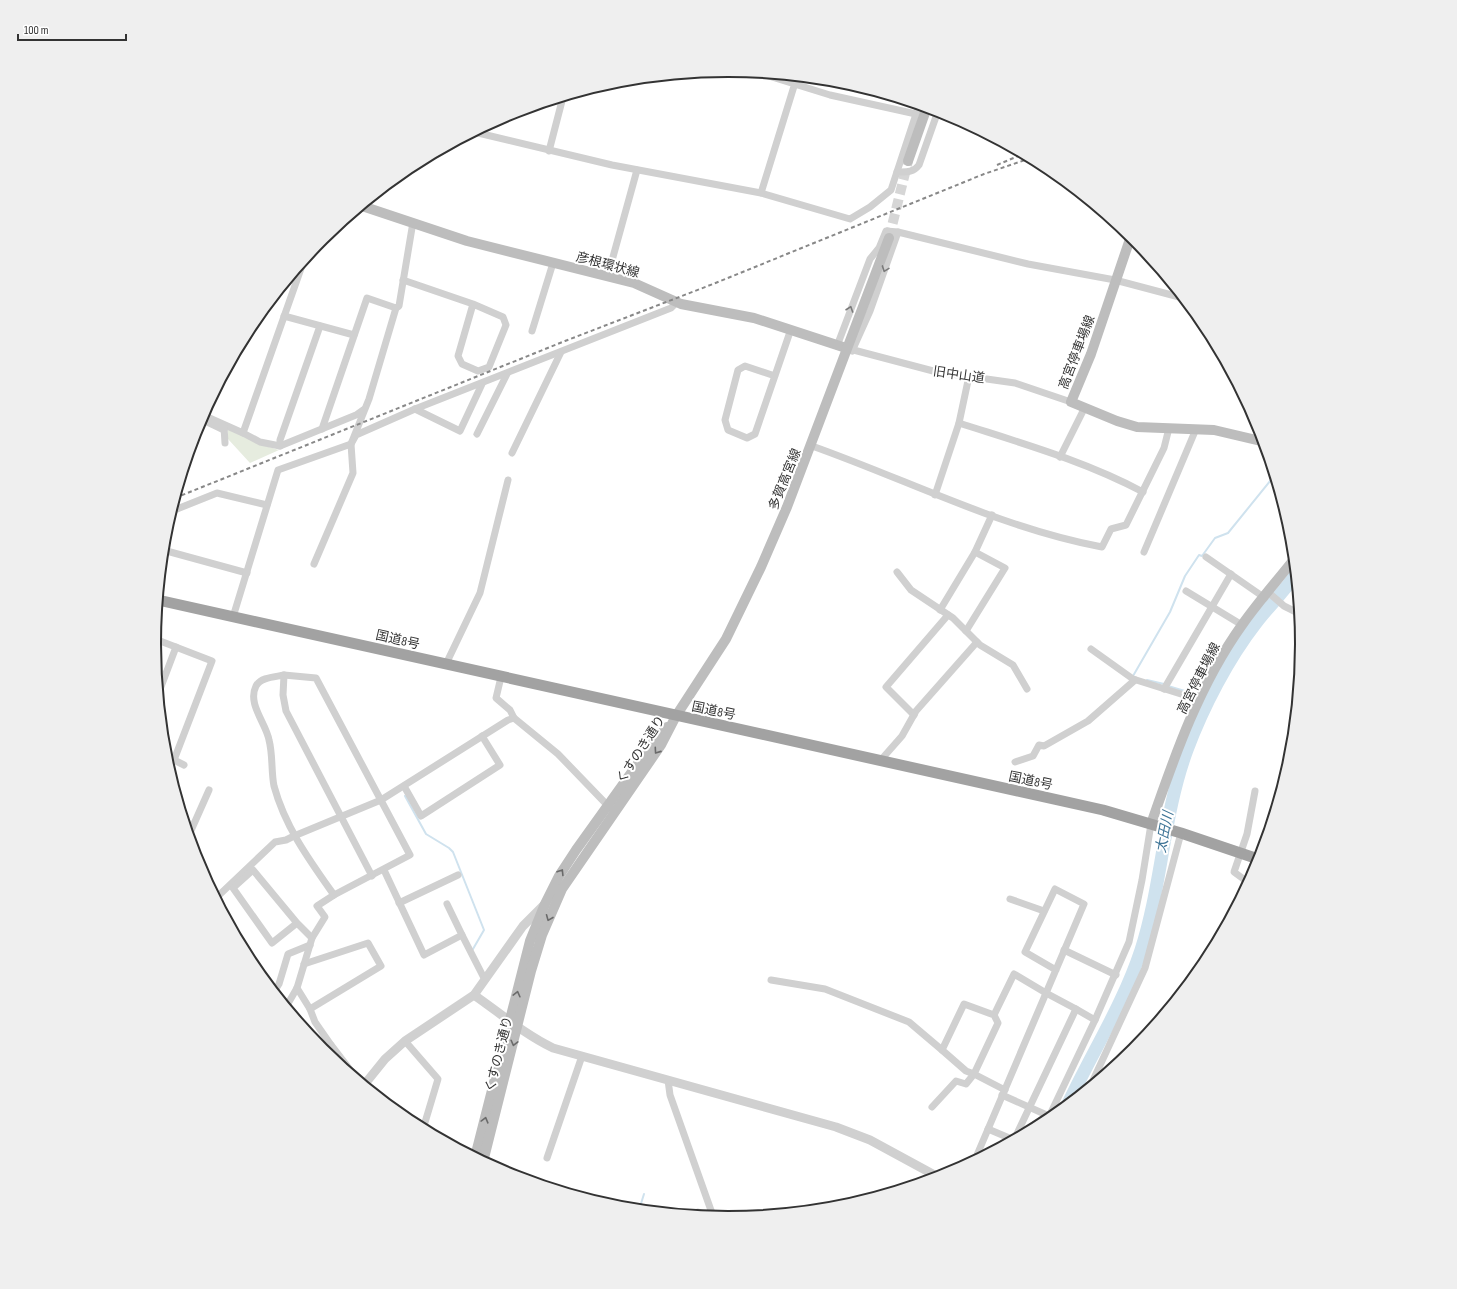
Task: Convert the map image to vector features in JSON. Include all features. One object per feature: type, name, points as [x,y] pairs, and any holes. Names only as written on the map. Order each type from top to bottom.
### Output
[{"type":"highway","name":"国道8号","points":[[163,601],[1103,810],[1255,858]]},
{"type":"main road","points":[[908,161],[925,112]]},
{"type":"main road","name":"彦根環状線","points":[[367,208],[468,241],[634,283],[677,302],[705,310],[754,318],[845,348]]},
{"type":"main road","name":"多賀高宮線","points":[[676,716],[726,639],[761,567],[812,446],[845,348],[889,238]]},
{"type":"main road","name":"高宮停車場線","points":[[1129,242],[1091,354],[1071,402],[1117,421],[1137,427],[1214,430],[1258,439]]},
{"type":"main road","name":"高宮停車場線","points":[[1154,825],[1176,749],[1216,667],[1242,625],[1268,595],[1290,564]]},
{"type":"main road","name":"くすのき通り","points":[[484,1156],[514,1024],[530,941],[545,904],[559,876],[661,745],[676,716]]},
{"type":"main road","name":"くすのき通り","points":[[476,1152],[514,1024],[552,912],[562,889],[610,809]]},
{"type":"street","points":[[762,194],[796,81]]},
{"type":"street","points":[[800,82],[830,95],[916,114]]},
{"type":"street","points":[[549,150],[562,102]]},
{"type":"street","points":[[482,134],[637,170],[762,194],[850,219],[887,195],[891,190],[918,109]]},
{"type":"street","points":[[897,172],[911,172],[919,165],[936,116]]},
{"type":"street","points":[[608,276],[637,170]]},
{"type":"street","points":[[314,564],[353,473],[351,444],[368,400],[396,308],[399,306],[412,228],[414,224]]},
{"type":"street","points":[[845,348],[870,259],[879,248],[886,231],[898,232],[1028,264],[1115,280],[1177,296]]},
{"type":"street","points":[[845,348],[870,311],[898,232]]},
{"type":"street","points":[[532,331],[552,263]]},
{"type":"street","points":[[243,433],[299,273]]},
{"type":"street","points":[[403,280],[473,304],[503,317],[506,325],[489,367],[478,371],[462,364],[458,356],[473,304]]},
{"type":"street","points":[[322,429],[367,298],[396,308]]},
{"type":"street","points":[[234,617],[278,470],[351,444],[356,435],[415,409],[482,384],[671,308],[677,302]]},
{"type":"street","points":[[284,316],[354,336]]},
{"type":"street","points":[[280,446],[280,440],[320,326]]},
{"type":"street","points":[[775,376],[745,366],[738,370],[725,420],[728,430],[747,438],[755,434],[775,376],[791,329]]},
{"type":"street","name":"旧中山道","points":[[845,348],[913,367],[1015,383],[1071,402]]},
{"type":"street","points":[[512,453],[561,352]]},
{"type":"street","points":[[477,434],[506,374]]},
{"type":"street","points":[[936,495],[959,423],[969,376]]},
{"type":"street","points":[[415,409],[460,431],[482,384]]},
{"type":"street","points":[[1060,457],[1084,407]]},
{"type":"street","points":[[207,421],[243,433],[260,442],[280,446],[356,415],[363,410]]},
{"type":"street","points":[[208,418],[224,427]]},
{"type":"street","points":[[959,423],[1040,449],[1117,478],[1143,492]]},
{"type":"street","points":[[224,427],[225,443]]},
{"type":"street","points":[[812,446],[936,495],[992,515],[1074,542],[1102,547],[1111,529],[1126,525],[1164,448],[1168,428]]},
{"type":"street","points":[[1144,552],[1196,429]]},
{"type":"street","points":[[446,664],[480,594],[508,480]]},
{"type":"street","points":[[178,509],[217,492],[267,505]]},
{"type":"street","points":[[940,610],[975,552],[992,515]]},
{"type":"street","points":[[169,552],[247,573]]},
{"type":"street","points":[[966,631],[1005,568],[975,552]]},
{"type":"street","points":[[1206,557],[1231,574],[1295,612]]},
{"type":"street","points":[[897,572],[911,590],[948,614],[977,642],[1013,665],[1027,689]]},
{"type":"street","points":[[1164,689],[1231,574]]},
{"type":"street","points":[[1186,591],[1242,625]]},
{"type":"street","points":[[914,715],[886,687],[948,614]]},
{"type":"street","points":[[161,642],[212,662],[174,760],[184,765]]},
{"type":"street","points":[[880,761],[902,736],[914,715],[977,642]]},
{"type":"street","points":[[162,684],[176,647]]},
{"type":"street","points":[[1091,649],[1135,680],[1200,700]]},
{"type":"street","points":[[284,675],[283,695],[286,711],[372,876]]},
{"type":"street","points":[[288,1003],[297,988],[311,942],[325,917],[317,906],[334,895],[410,855],[316,678],[284,675],[260,681],[256,686],[254,701],[269,740],[274,785],[294,836],[334,895]]},
{"type":"street","points":[[501,677],[496,698],[510,710],[514,718],[558,754],[610,809]]},
{"type":"street","points":[[1016,762],[1033,756],[1039,746],[1044,746],[1088,721],[1135,680]]},
{"type":"street","points":[[220,894],[275,842],[286,840],[381,800],[482,736],[514,718]]},
{"type":"street","points":[[404,786],[421,816],[500,765],[482,736]]},
{"type":"street","points":[[192,829],[209,790]]},
{"type":"street","points":[[1244,880],[1234,872],[1247,834],[1255,791]]},
{"type":"street","points":[[1051,1111],[1095,1020],[1129,942],[1154,825]]},
{"type":"street","points":[[1092,1080],[1145,968],[1180,833]]},
{"type":"street","points":[[297,922],[272,942],[233,888],[253,870],[297,922],[311,942]]},
{"type":"street","points":[[384,870],[424,955],[462,935]]},
{"type":"street","points":[[400,903],[458,875]]},
{"type":"street","points":[[978,1154],[1056,970],[1064,950],[1084,904],[1055,889],[1025,952],[1056,970]]},
{"type":"street","points":[[1010,899],[1044,911]]},
{"type":"street","points":[[446,904],[484,980]]},
{"type":"street","points":[[367,1081],[380,1064],[405,1041],[474,995],[524,926],[545,904]]},
{"type":"street","points":[[277,988],[288,954],[311,942]]},
{"type":"street","points":[[304,964],[368,943],[381,966],[310,1009]]},
{"type":"street","points":[[1064,950],[1116,974]]},
{"type":"street","points":[[994,1016],[1014,974],[1095,1020]]},
{"type":"street","points":[[771,980],[825,989],[909,1022],[966,1071],[974,1074],[1043,1117]]},
{"type":"street","points":[[297,988],[310,1009],[315,1022],[343,1061]]},
{"type":"street","points":[[474,995],[526,1034],[553,1048],[848,1131],[870,1140],[933,1174]]},
{"type":"street","points":[[932,1107],[956,1081],[966,1084],[974,1074],[998,1023],[994,1016],[964,1004],[942,1050]]},
{"type":"street","points":[[1018,1132],[1076,1009]]},
{"type":"street","points":[[405,1041],[438,1079],[425,1123]]},
{"type":"street","points":[[547,1158],[582,1056]]},
{"type":"street","points":[[668,1080],[670,1095],[712,1212]]},
{"type":"street","points":[[988,1129],[1009,1138]]},
{"type":"shaded area","points":[[228,429],[259,444],[279,450],[250,463],[228,439]]},
{"type":"waterway","points":[[1133,676],[1170,612],[1185,576],[1199,555],[1202,556],[1215,538],[1228,533],[1271,480]]},
{"type":"waterway","name":"太田川","points":[[1071,1097],[1116,1010],[1134,970],[1141,950],[1154,900],[1167,825],[1179,775],[1193,734],[1208,700],[1236,652],[1256,623],[1292,580]]},
{"type":"waterway","points":[[1147,680],[1164,684]]},
{"type":"waterway","points":[[1168,686],[1198,695]]},
{"type":"waterway","name":"太田川","points":[[1204,698],[1209,701]]},
{"type":"waterway","points":[[405,796],[426,834],[453,852],[484,930],[473,949]]},
{"type":"waterway","points":[[641,1205],[644,1194]]},
{"type":"tunnel","points":[[889,238],[908,161]]},
{"type":"railway","points":[[997,165],[1017,156]]},
{"type":"railway","points":[[181,496],[565,341],[713,284],[984,174],[1024,160]]}]
